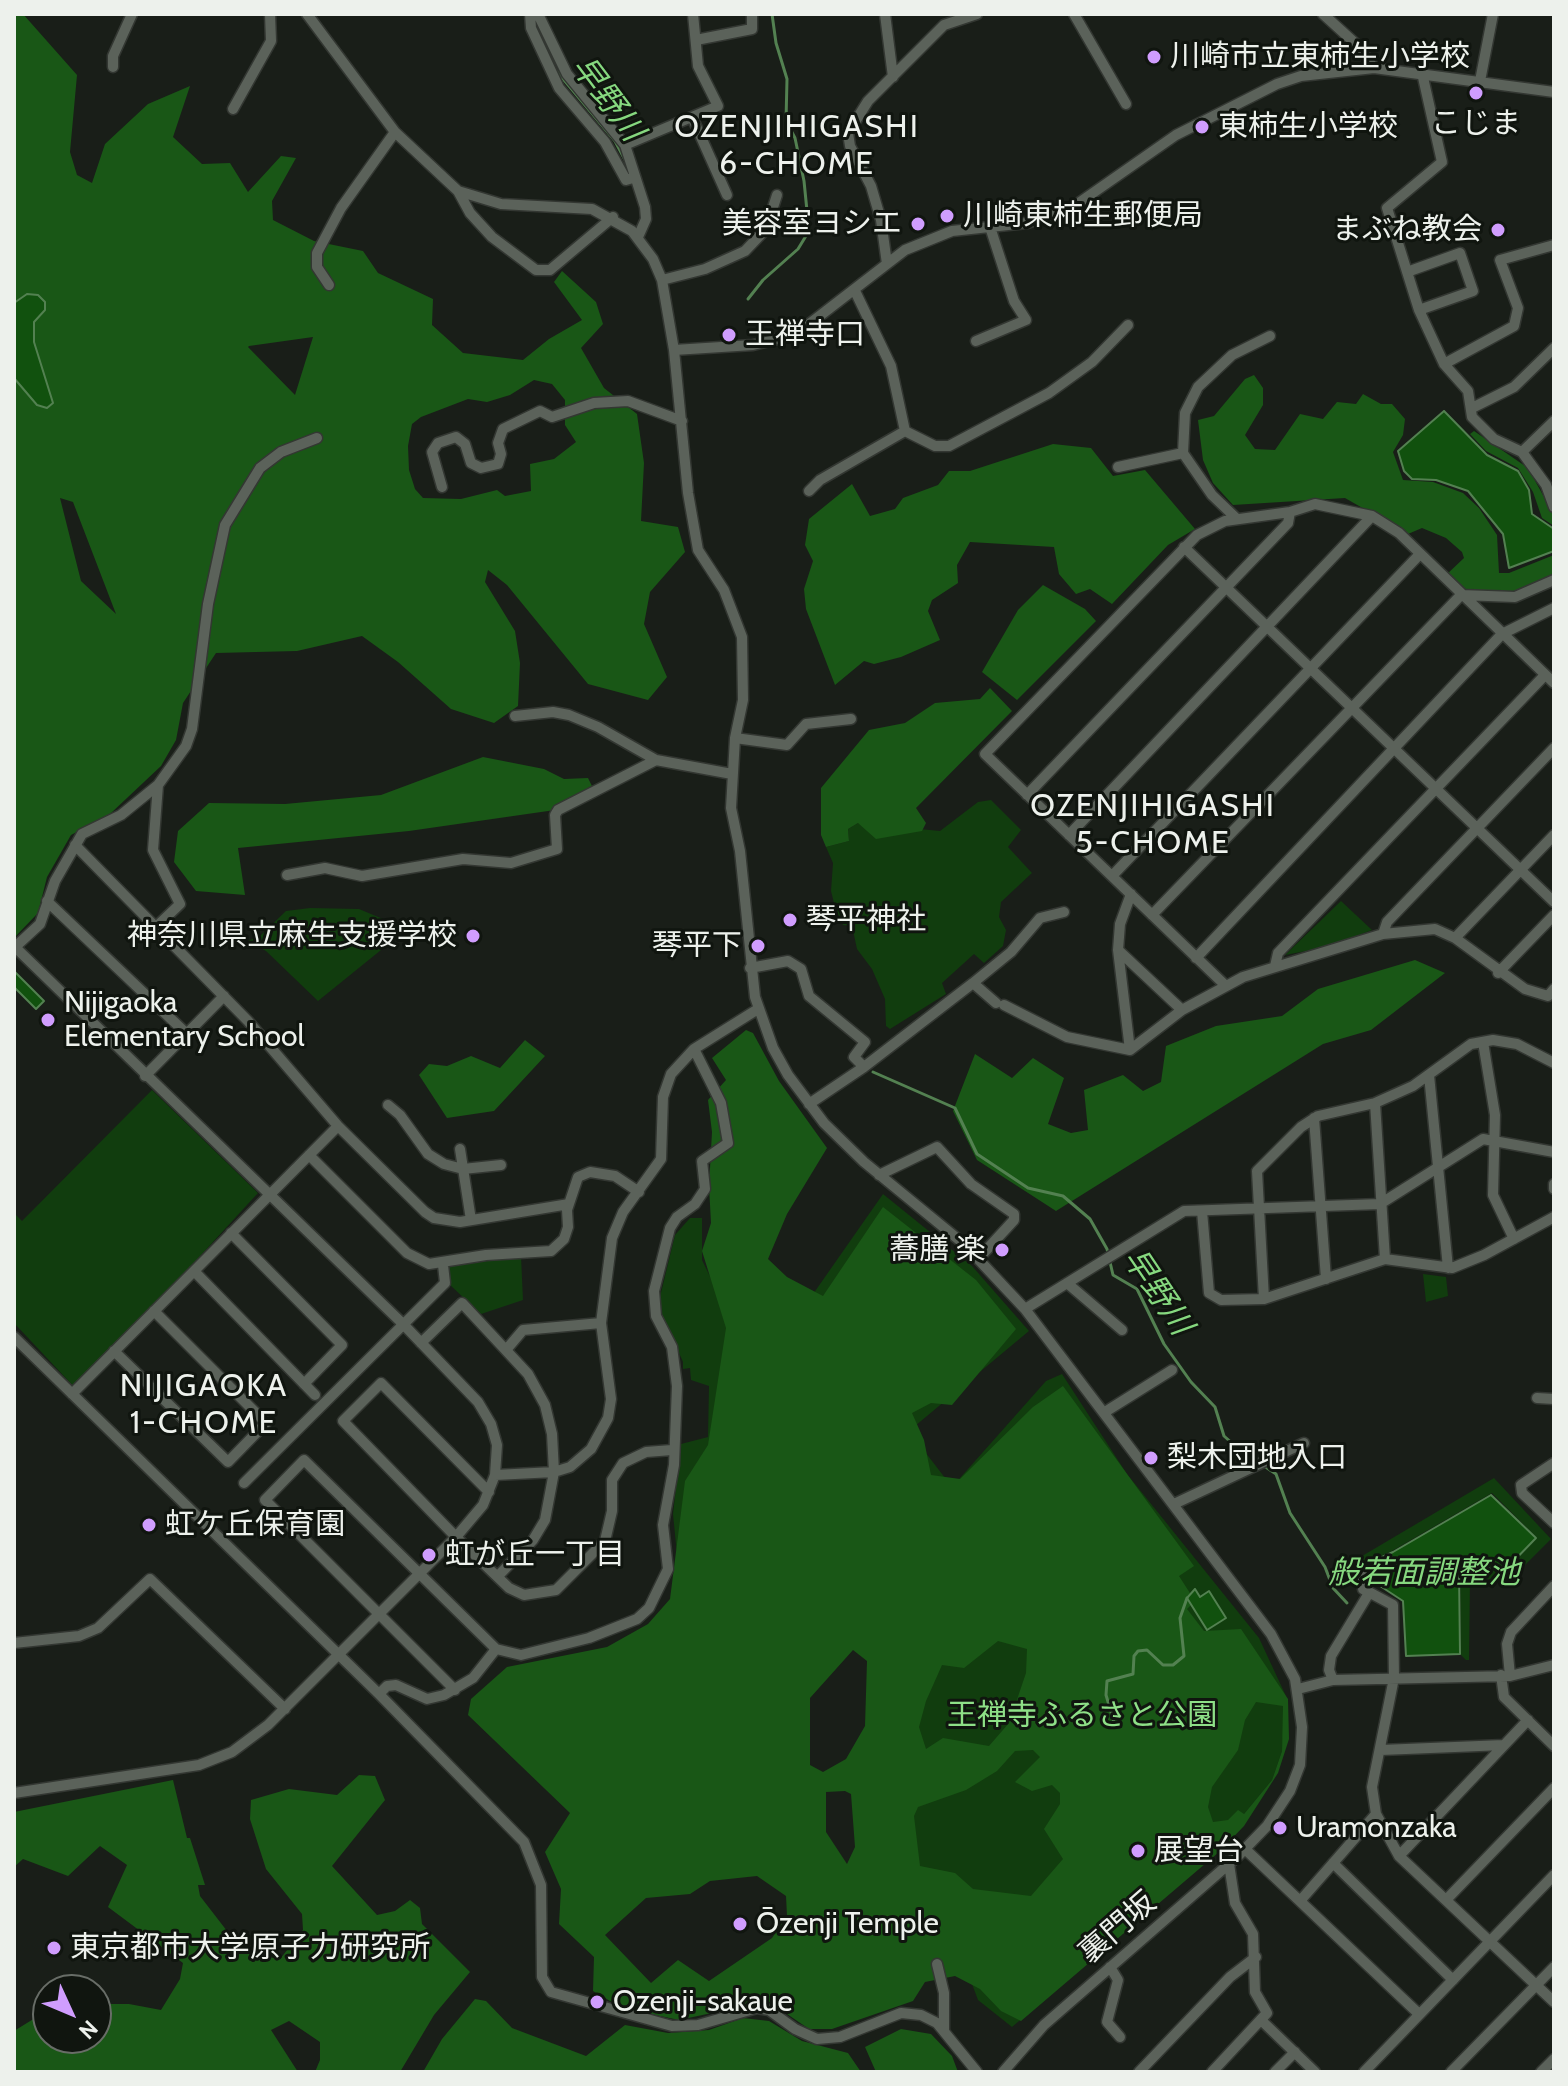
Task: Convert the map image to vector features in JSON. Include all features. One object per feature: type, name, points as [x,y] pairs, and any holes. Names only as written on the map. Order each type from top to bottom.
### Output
[{"type":"street","points":[[113,67],[113,56],[132,14]]},
{"type":"street","points":[[233,109],[271,41],[270,14]]},
{"type":"street","points":[[307,14],[395,132],[458,191],[470,213],[492,237],[536,270],[550,270],[613,217]]},
{"type":"street","points":[[458,191],[490,202],[564,205],[613,217],[638,237],[646,219],[645,207],[633,178],[635,168],[625,145],[567,74],[532,19],[519,14]]},
{"type":"street","points":[[625,145],[718,106],[698,66],[693,14]]},
{"type":"street","points":[[696,40],[752,29],[752,14]]},
{"type":"street","points":[[885,14],[893,77]]},
{"type":"street","points":[[887,264],[881,220],[871,186],[850,146],[848,133],[868,101],[944,25],[977,14]]},
{"type":"street","points":[[1074,14],[1126,104]]},
{"type":"street","points":[[1323,14],[1356,44],[1374,68]]},
{"type":"street","points":[[1480,81],[1493,14]]},
{"type":"street","points":[[532,19],[559,88],[605,142],[626,180],[633,178]]},
{"type":"street","points":[[674,350],[780,340],[805,329],[887,264],[928,239],[952,231],[1027,223],[1070,209],[1176,135],[1277,84],[1301,76],[1374,68],[1554,92]]},
{"type":"street","points":[[1422,73],[1442,162],[1387,208],[1419,310],[1444,364],[1468,391],[1472,417],[1485,431],[1522,452],[1546,485],[1554,507]]},
{"type":"street","points":[[692,117],[727,195]]},
{"type":"street","points":[[329,285],[317,267],[317,253],[341,208],[395,132]]},
{"type":"street","points":[[662,280],[705,269],[745,251],[766,229],[777,195]]},
{"type":"street","points":[[976,341],[1026,320],[1014,301],[990,227]]},
{"type":"street","name":"裏門坂","points":[[638,237],[662,280],[674,350],[688,493],[698,550],[724,590],[742,637],[743,700],[735,738],[731,808],[740,851],[750,968],[758,1009],[773,1048],[809,1104],[879,1175],[979,1258],[1025,1309],[1271,1634],[1283,1652],[1298,1689],[1302,1727],[1299,1769],[1279,1810],[1229,1864],[1044,2025],[1003,2072]]},
{"type":"street","points":[[1444,364],[1514,326],[1518,308],[1500,260],[1554,245]]},
{"type":"street","points":[[1407,272],[1460,253],[1473,291],[1419,310]]},
{"type":"street","points":[[855,291],[891,366],[905,431]]},
{"type":"street","points":[[905,431],[935,446],[949,446],[1049,393],[1092,362],[1128,325]]},
{"type":"street","points":[[1237,519],[1212,495],[1183,453],[1185,413],[1198,387],[1232,355],[1270,336]]},
{"type":"street","points":[[1472,408],[1514,387],[1554,348]]},
{"type":"street","points":[[442,487],[432,452],[438,443],[456,437],[465,444],[471,463],[481,468],[498,464],[501,454],[498,443],[503,429],[540,411],[552,417],[614,400],[628,401],[682,421]]},
{"type":"street","points":[[1522,452],[1554,421]]},
{"type":"street","points":[[809,491],[820,480],[905,431]]},
{"type":"street","points":[[14,1793],[214,1760],[253,1739],[456,1537],[489,1492],[495,1475],[497,1445],[491,1424],[478,1402],[404,1325],[14,947],[40,924],[47,901],[82,834],[121,815],[158,785],[186,746],[192,729],[210,590],[225,525],[260,468],[281,452],[317,438]]},
{"type":"street","points":[[1118,467],[1183,453]]},
{"type":"street","points":[[1226,986],[985,754],[1184,547],[1205,530],[1237,519],[1290,512],[1315,504],[1372,516],[1399,533],[1554,683]]},
{"type":"street","points":[[1027,795],[1288,523],[1290,512]]},
{"type":"street","points":[[1069,835],[1372,516]]},
{"type":"street","points":[[1184,547],[1554,902]]},
{"type":"street","points":[[1112,876],[1420,554]]},
{"type":"street","points":[[1152,915],[1461,595],[1515,597],[1554,580]]},
{"type":"street","points":[[1196,958],[1502,634],[1554,608]]},
{"type":"street","points":[[1275,966],[1278,953],[1545,675]]},
{"type":"street","points":[[515,716],[553,712],[569,715],[598,727],[656,760],[732,774]]},
{"type":"street","points":[[735,738],[787,745],[806,724],[851,719]]},
{"type":"street","points":[[1383,934],[1387,922],[1554,748]]},
{"type":"street","points":[[287,875],[325,868],[362,876],[463,859],[511,863],[557,849],[555,815],[558,810],[656,760]]},
{"type":"street","points":[[156,927],[180,904],[153,850],[158,785]]},
{"type":"street","points":[[1455,938],[1554,835]]},
{"type":"street","points":[[75,845],[224,996],[338,1126],[425,1212],[447,1221],[471,1220],[569,1204]]},
{"type":"street","points":[[1130,1050],[1118,950],[1120,924],[1131,894]]},
{"type":"street","points":[[47,901],[187,1034]]},
{"type":"street","points":[[809,1104],[864,1067],[973,983],[1011,952],[1040,918],[1064,912]]},
{"type":"street","points":[[1498,973],[1554,915]]},
{"type":"street","points":[[973,983],[1000,1004],[1067,1037],[1130,1050],[1182,1010],[1226,986],[1275,966],[1383,934],[1435,929],[1455,938],[1498,973],[1525,989],[1548,996],[1554,989]]},
{"type":"street","points":[[1118,950],[1182,1010]]},
{"type":"street","points":[[750,968],[788,961],[801,969],[809,996],[865,1042],[854,1057],[864,1067]]},
{"type":"street","points":[[145,1076],[224,996]]},
{"type":"street","points":[[495,1475],[554,1472],[570,1467],[591,1449],[608,1418],[611,1399],[601,1323],[612,1238],[623,1212],[658,1167],[663,1152],[663,1097],[671,1074],[694,1049],[758,1009]]},
{"type":"street","points":[[1264,1299],[1257,1171],[1314,1118],[1336,1109],[1375,1103],[1429,1075],[1454,1053],[1483,1042],[1517,1044],[1554,1063]]},
{"type":"street","points":[[1483,1042],[1492,1090],[1493,1195],[1514,1239]]},
{"type":"street","points":[[455,1690],[382,1613],[265,1500],[304,1460],[496,1649],[521,1655],[589,1638],[637,1619],[649,1608],[664,1584],[668,1569],[663,1525],[674,1465],[676,1365],[672,1347],[656,1316],[654,1291],[670,1228],[677,1217],[695,1204],[705,1189],[700,1167],[702,1161],[728,1143],[721,1103],[694,1049]]},
{"type":"street","points":[[1429,1075],[1448,1268]]},
{"type":"street","points":[[1375,1103],[1385,1259]]},
{"type":"street","points":[[388,1105],[400,1115],[428,1154],[444,1164],[463,1169],[501,1165]]},
{"type":"street","points":[[1314,1118],[1326,1279]]},
{"type":"street","points":[[72,1394],[338,1126]]},
{"type":"street","points":[[1025,1309],[1184,1211],[1380,1204],[1483,1139],[1554,1152]]},
{"type":"street","points":[[879,1175],[937,1147],[971,1184],[1014,1214],[1014,1220],[979,1258]]},
{"type":"street","points":[[460,1149],[471,1220]]},
{"type":"street","points":[[309,1155],[407,1253],[417,1261],[443,1265],[486,1255],[551,1251],[564,1239],[569,1204],[578,1177],[590,1172],[615,1176],[639,1192]]},
{"type":"street","points":[[1202,1211],[1209,1293],[1221,1300],[1264,1299],[1385,1259],[1448,1268],[1470,1262],[1554,1217]]},
{"type":"street","points":[[231,1233],[342,1345],[304,1384]]},
{"type":"street","points":[[244,1483],[445,1283],[443,1265]]},
{"type":"street","points":[[194,1271],[315,1395]]},
{"type":"street","points":[[1067,1283],[1122,1330]]},
{"type":"street","points":[[421,1343],[462,1303],[528,1374],[545,1405],[552,1434],[554,1472],[545,1520],[533,1540],[498,1576]]},
{"type":"street","points":[[114,1351],[228,1462],[266,1423],[154,1311]]},
{"type":"street","points":[[506,1350],[523,1330],[601,1323]]},
{"type":"street","points":[[14,1337],[379,1694],[529,1849],[541,1885],[543,1984],[555,1995],[672,2026],[698,2025],[747,2008],[769,2010],[795,2029],[817,2039],[840,2037],[901,2013],[929,2018],[944,2030],[977,2072]]},
{"type":"street","points":[[1105,1412],[1172,1370]]},
{"type":"street","points":[[489,1492],[381,1383],[343,1421],[509,1588],[524,1595],[556,1590],[605,1541],[612,1511],[612,1480],[623,1463],[646,1452],[672,1450]]},
{"type":"street","points":[[1537,1398],[1554,1399]]},
{"type":"street","points":[[1174,1504],[1304,1443]]},
{"type":"street","points":[[1554,1463],[1521,1485],[1522,1493],[1554,1523]]},
{"type":"street","points":[[1362,1568],[1363,1589],[1393,1605],[1394,1678],[1372,1787],[1376,1814],[1399,1856],[1554,2002]]},
{"type":"street","points":[[14,1643],[79,1636],[115,1614],[150,1579],[285,1709]]},
{"type":"street","points":[[1554,1586],[1511,1632],[1507,1644],[1504,1697],[1554,1746]]},
{"type":"street","points":[[1333,1680],[1329,1670],[1331,1656],[1369,1593]]},
{"type":"street","points":[[379,1694],[387,1686],[396,1685],[427,1699],[455,1690],[486,1665],[496,1649]]},
{"type":"street","points":[[1298,1689],[1333,1680],[1506,1676],[1554,1665]]},
{"type":"street","points":[[1399,1856],[1528,1720]]},
{"type":"street","points":[[1381,1750],[1504,1745]]},
{"type":"street","points":[[1446,1900],[1554,1788]]},
{"type":"street","points":[[1300,1901],[1376,1814]]},
{"type":"street","points":[[1245,1849],[1419,2014]]},
{"type":"street","points":[[1333,1863],[1453,1980]]},
{"type":"street","points":[[1212,2072],[1267,2013],[1255,1992],[1253,1934],[1235,1903],[1229,1864]]},
{"type":"street","points":[[1364,2072],[1554,1875]]},
{"type":"street","points":[[1139,2072],[1230,1977],[1256,1957]]},
{"type":"street","points":[[937,1964],[944,1993],[944,2030]]},
{"type":"street","points":[[1110,1967],[1118,1980],[1107,2022],[1120,2037]]},
{"type":"street","points":[[1451,2072],[1554,1967]]},
{"type":"street","points":[[1261,2020],[1315,2072]]},
{"type":"street","points":[[1275,2072],[1295,2052]]},
{"type":"street","points":[[1541,2072],[1554,2059]]},
{"type":"green space","points":[[14,14],[23,14],[77,75],[70,152],[77,175],[92,183],[105,144],[148,104],[190,86],[173,137],[202,164],[230,163],[248,192],[281,156],[296,158],[272,201],[273,220],[314,241],[363,251],[378,273],[433,299],[432,325],[463,353],[523,360],[549,339],[582,320],[554,282],[562,271],[596,302],[603,324],[581,348],[604,388],[637,414],[644,463],[641,521],[678,527],[685,552],[650,592],[644,624],[667,677],[648,700],[588,684],[507,585],[488,570],[485,582],[515,631],[520,663],[518,706],[494,723],[451,709],[398,662],[362,636],[297,651],[216,653],[183,703],[176,740],[161,766],[110,814],[71,835],[47,877],[38,913],[14,938],[14,378],[37,405],[53,403],[34,342],[33,322],[45,310],[27,294],[14,303]],"holes":[[[313,337],[295,395],[248,347],[249,346]],[[534,380],[552,384],[565,400],[565,425],[576,442],[554,459],[530,464],[531,491],[505,496],[497,490],[461,499],[423,498],[415,489],[409,470],[408,446],[412,424],[421,417],[468,399],[487,402],[510,395]],[[60,498],[73,502],[116,614],[81,581]]]},
{"type":"green space","points":[[1254,375],[1263,388],[1263,405],[1245,435],[1255,449],[1275,450],[1300,414],[1323,419],[1337,402],[1356,404],[1363,394],[1381,404],[1392,404],[1405,419],[1403,435],[1393,452],[1403,480],[1433,482],[1463,493],[1479,508],[1497,535],[1499,573],[1509,573],[1554,555],[1554,576],[1520,592],[1468,592],[1445,576],[1464,558],[1462,552],[1446,538],[1422,528],[1408,534],[1345,498],[1233,505],[1213,483],[1203,460],[1198,420],[1214,416],[1245,379]]},
{"type":"green space","points":[[1474,431],[1528,468],[1554,515],[1554,526],[1542,518],[1533,492],[1518,468],[1486,451],[1470,434]]},
{"type":"green space","points":[[1053,444],[1091,448],[1113,476],[1145,470],[1195,529],[1168,545],[1112,604],[1090,589],[1076,594],[1059,574],[1054,547],[970,542],[957,565],[958,583],[932,600],[928,611],[940,640],[901,657],[874,664],[864,661],[835,685],[806,609],[804,589],[813,561],[805,545],[809,519],[852,484],[870,516],[895,509],[903,498],[938,485],[949,471],[970,471]]},
{"type":"green space","points":[[1043,585],[1085,609],[1096,621],[1017,700],[982,672],[1018,610]]},
{"type":"green space","points":[[990,688],[1012,711],[916,808],[926,823],[922,831],[876,839],[858,823],[848,829],[849,841],[826,847],[821,835],[821,788],[869,730],[905,723],[935,703],[980,699]]},
{"type":"green space","points":[[483,757],[544,769],[564,779],[588,778],[593,788],[555,810],[409,831],[238,848],[245,895],[196,891],[174,862],[178,831],[209,803],[285,804],[381,795]]},
{"type":"green space","points":[[991,800],[1021,830],[1008,847],[1032,873],[1001,902],[999,917],[1006,930],[1003,946],[984,963],[974,954],[942,983],[946,994],[890,1029],[886,1026],[885,999],[872,969],[857,949],[852,926],[843,925],[835,907],[831,891],[833,863],[826,847],[849,841],[848,829],[858,823],[940,831],[978,802]]},
{"type":"green space","points":[[1341,901],[1372,930],[1327,947],[1285,955]]},
{"type":"green space","points":[[359,909],[407,929],[318,1001],[266,951],[248,941],[261,935],[286,911]]},
{"type":"green space","points":[[1415,960],[1445,973],[1371,1030],[1323,1044],[1056,1211],[977,1160],[953,1111],[975,1054],[1012,1078],[1033,1058],[1064,1078],[1048,1124],[1071,1133],[1088,1130],[1084,1090],[1123,1075],[1143,1091],[1161,1082],[1166,1046],[1216,1026],[1282,1016],[1318,989]]},
{"type":"green space","name":"王禅寺ふるさと公園","points":[[746,1030],[753,1033],[779,1081],[827,1148],[787,1214],[768,1259],[787,1277],[823,1296],[883,1207],[976,1280],[1016,1329],[952,1405],[931,1403],[912,1413],[924,1440],[931,1475],[960,1479],[1033,1407],[1063,1386],[1194,1566],[1179,1576],[1195,1601],[1187,1609],[1204,1631],[1241,1629],[1288,1699],[1289,1739],[1278,1773],[1244,1826],[1219,1852],[1021,2021],[1001,2011],[980,1989],[955,1976],[925,1982],[913,2001],[832,2029],[809,2029],[768,2001],[679,2020],[622,2008],[593,1991],[594,1957],[559,1924],[561,1889],[545,1852],[570,1813],[468,1715],[471,1699],[507,1667],[607,1647],[648,1624],[670,1599],[685,1481],[708,1445],[726,1328],[702,1251],[711,1223],[709,1186],[712,1132],[708,1100],[726,1080],[712,1058]],"holes":[[[998,1641],[1027,1649],[1026,1673],[1009,1723],[989,1746],[943,1738],[926,1749],[919,1727],[926,1701],[942,1665],[964,1668]],[[853,1650],[867,1661],[865,1726],[846,1759],[823,1772],[810,1765],[810,1698]],[[1256,1702],[1283,1706],[1282,1751],[1272,1780],[1244,1814],[1238,1810],[1228,1820],[1213,1822],[1208,1807],[1212,1787],[1238,1750],[1245,1720]],[[1033,1750],[1040,1757],[1015,1782],[1032,1791],[1052,1785],[1060,1793],[1060,1804],[1044,1829],[1063,1859],[1031,1896],[973,1889],[955,1873],[920,1866],[914,1816],[918,1807],[966,1790],[997,1771],[1015,1751]],[[845,1791],[851,1794],[855,1847],[847,1864],[826,1832],[826,1792]],[[757,1876],[786,1896],[787,1916],[772,1938],[709,1981],[678,1960],[651,1983],[605,1935],[646,1898],[690,1894],[710,1881]]]},
{"type":"green space","points":[[525,1040],[545,1056],[494,1111],[447,1118],[419,1075],[429,1064],[447,1066],[471,1056],[500,1068]]},
{"type":"green space","points":[[152,1090],[258,1193],[77,1390],[14,1323],[14,1213],[22,1221]]},
{"type":"green space","name":"王禅寺ふるさと公園","points":[[883,1194],[972,1266],[1029,1331],[909,1431],[952,1487],[1046,1381],[1062,1374],[1127,1474],[1259,1638],[1286,1696],[1282,1751],[1272,1780],[1244,1814],[1123,1933],[1012,2027],[978,2000],[972,1984],[940,1960],[891,1744],[857,1626],[682,1606],[673,1514],[681,1444],[708,1437],[709,1386],[691,1380],[690,1368],[683,1369],[683,1362],[658,1305],[675,1235],[690,1218],[702,1218],[702,1260],[720,1297],[797,1317]]},
{"type":"green space","points":[[521,1256],[523,1300],[481,1314],[450,1285],[447,1267]]},
{"type":"green space","points":[[1423,1274],[1446,1277],[1448,1296],[1426,1302]]},
{"type":"green space","points":[[1494,1478],[1551,1539],[1512,1578],[1470,1580],[1469,1660],[1466,1660],[1461,1655],[1460,1571],[1507,1569],[1537,1538],[1492,1493],[1392,1551],[1361,1565],[1357,1559]]},
{"type":"green space","points":[[359,1775],[375,1776],[385,1800],[332,1866],[377,1915],[395,1911],[410,1900],[420,1908],[422,1924],[470,1972],[434,2015],[400,2072],[315,2072],[320,2060],[320,2042],[289,2021],[271,2030],[298,2072],[14,2072],[14,2031],[32,2020],[32,2054],[112,2054],[112,2004],[161,2010],[180,1979],[183,1963],[108,1907],[127,1865],[100,1846],[68,1876],[23,1859],[14,1867],[14,1812],[173,1780],[187,1838],[190,1838],[205,1885],[198,1885],[200,1896],[244,1953],[280,1959],[303,1930],[302,1914],[266,1869],[250,1819],[251,1800],[289,1789],[337,1795]]},
{"type":"green space","points":[[475,1999],[486,2001],[512,2028],[586,2056],[625,2025],[668,2033],[709,2030],[743,2018],[769,2021],[802,2041],[848,2053],[861,2072],[423,2072],[442,2039]]},
{"type":"green space","points":[[901,2029],[931,2034],[952,2056],[958,2072],[876,2072],[865,2047]]},
{"type":"water","points":[[27,294],[38,295],[45,302],[45,310],[34,322],[34,342],[53,403],[47,408],[37,405],[14,378],[14,303]]},
{"type":"water","points":[[1444,411],[1487,455],[1518,471],[1529,490],[1532,514],[1554,529],[1554,551],[1509,568],[1503,534],[1468,491],[1436,480],[1412,479],[1404,471],[1398,451]]},
{"type":"water","points":[[14,971],[44,1001],[36,1009],[14,987]]},
{"type":"water","name":"般若面調整池","points":[[1491,1495],[1536,1538],[1507,1568],[1459,1570],[1460,1654],[1406,1656],[1403,1601],[1371,1580],[1371,1574],[1392,1557],[1365,1569],[1360,1567],[1393,1552]]},
{"type":"water","points":[[1195,1589],[1200,1597],[1209,1591],[1226,1618],[1207,1630],[1187,1598]]},
{"type":"waterway","points":[[748,299],[763,280],[798,249],[809,231],[804,181],[795,138],[786,121],[787,79],[776,43],[772,14]]},
{"type":"waterway","name":"早野川","points":[[535,20],[548,54]]},
{"type":"waterway","name":"早野川","points":[[554,68],[615,141],[625,160]]},
{"type":"waterway","name":"早野川","points":[[873,1072],[955,1108],[977,1154],[1028,1188],[1063,1196],[1090,1219],[1107,1249],[1113,1275],[1137,1289],[1164,1344],[1191,1382],[1215,1407],[1224,1436],[1253,1462]]},
{"type":"waterway","name":"早野川","points":[[1264,1466],[1276,1474],[1290,1513],[1325,1567],[1333,1588],[1347,1603]]},
{"type":"waterway","points":[[1114,1722],[1106,1695],[1107,1681],[1133,1674],[1134,1656],[1138,1651],[1147,1650],[1163,1665],[1173,1665],[1184,1656],[1180,1618],[1187,1598]]},
{"type":"place","name":"川崎市立東柿生小学校","points":[[1154,57]]},
{"type":"place","name":"こじま","points":[[1476,93]]},
{"type":"place","name":"東柿生小学校","points":[[1202,127]]},
{"type":"place","name":"川崎東柿生郵便局","points":[[947,216]]},
{"type":"place","name":"美容室ヨシエ","points":[[918,224]]},
{"type":"place","name":"まぶね教会","points":[[1498,230]]},
{"type":"place","name":"王禅寺口","points":[[729,335]]},
{"type":"place","name":"琴平神社","points":[[790,920]]},
{"type":"place","name":"神奈川県立麻生支援学校","points":[[473,936]]},
{"type":"place","name":"琴平下","points":[[758,946]]},
{"type":"place","name":"Nijigaoka Elementary School","points":[[48,1020]]},
{"type":"place","name":"蕎膳 楽","points":[[1002,1250]]},
{"type":"place","name":"梨木団地入口","points":[[1151,1458]]},
{"type":"place","name":"虹ケ丘保育園","points":[[149,1525]]},
{"type":"place","name":"虹が丘一丁目","points":[[429,1555]]},
{"type":"place","name":"Uramonzaka","points":[[1280,1828]]},
{"type":"place","name":"展望台","points":[[1138,1851]]},
{"type":"place","name":"Ōzenji Temple","points":[[740,1924]]},
{"type":"place","name":"東京都市大学原子力研究所","points":[[54,1948]]},
{"type":"place","name":"Ozenji-sakaue","points":[[597,2002]]},
{"type":"district","name":"OZENJIHIGASHI 6-CHOME","points":[[797,146]]},
{"type":"district","name":"OZENJIHIGASHI 5-CHOME","points":[[1153,826]]},
{"type":"district","name":"NIJIGAOKA 1-CHOME","points":[[204,1406]]}]
